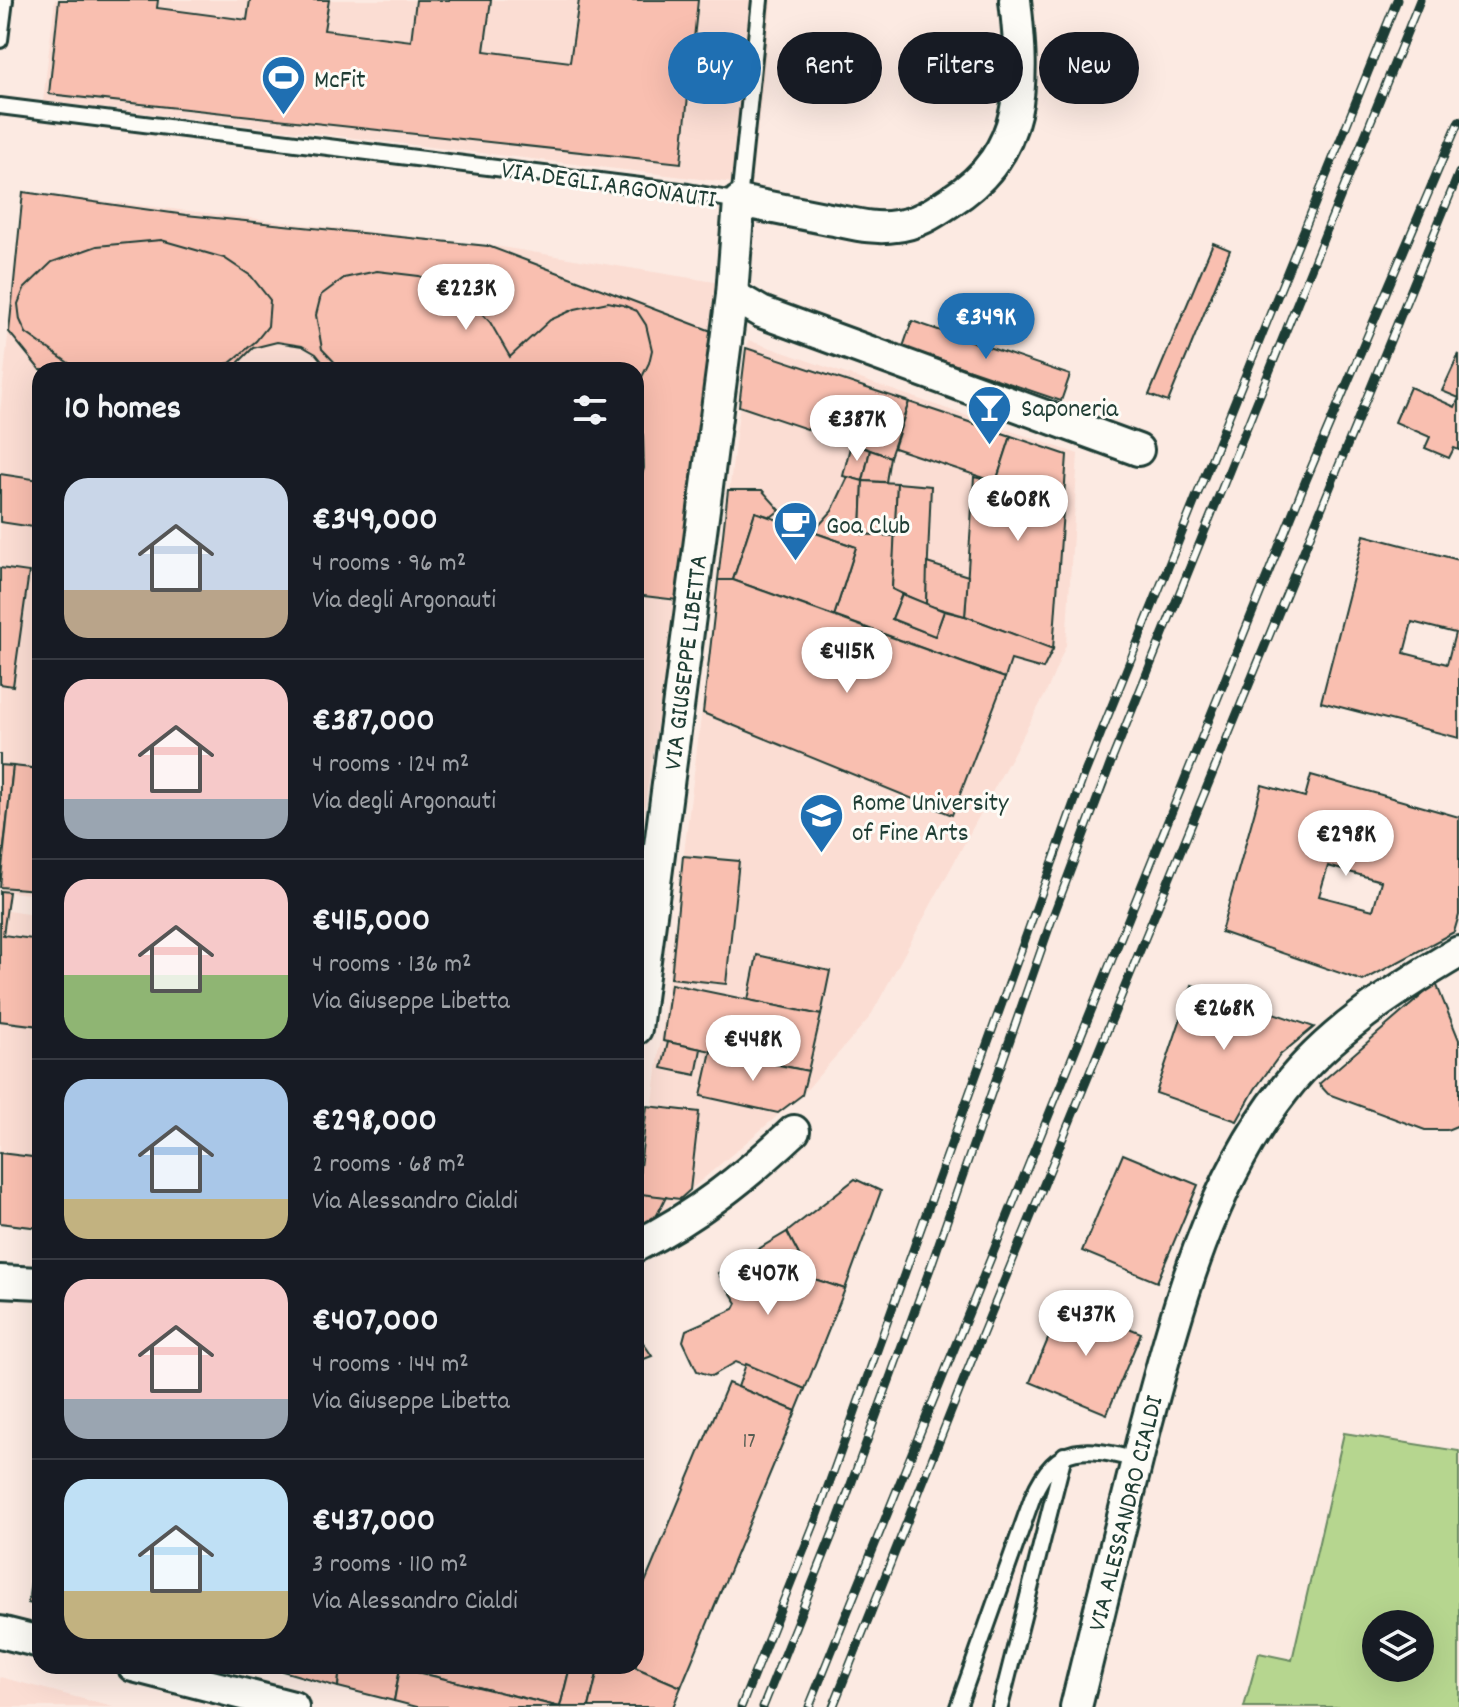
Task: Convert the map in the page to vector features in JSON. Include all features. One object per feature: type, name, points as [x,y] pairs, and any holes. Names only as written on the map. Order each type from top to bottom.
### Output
[{"type":"street","points":[[739,201],[868,227],[895,227],[923,220],[965,192],[992,165],[1017,113],[1022,82],[1015,0]]},
{"type":"street","name":"VIA DEGLI ARGONAUTI","points":[[732,295],[739,201]]},
{"type":"street","points":[[732,295],[761,312],[1138,450]]},
{"type":"street","name":"VIA GIUSEPPE LIBETTA","points":[[644,968],[732,295]]},
{"type":"street","name":"VIA ALESSANDRO CIALDI","points":[[1076,1707],[1173,1328],[1228,1182],[1263,1119],[1300,1071],[1388,997],[1459,952]]},
{"type":"street","points":[[644,1242],[723,1194],[794,1131]]},
{"type":"street","points":[[0,1281],[32,1283]]},
{"type":"street","points":[[0,1632],[32,1640]]},
{"type":"street","points":[[164,1674],[293,1707]]},
{"type":"lane","points":[[0,40],[5,0]]},
{"type":"lane","points":[[739,201],[760,0]]},
{"type":"lane","name":"VIA DEGLI ARGONAUTI","points":[[0,106],[688,192],[739,201]]},
{"type":"lane","points":[[958,1707],[1033,1496],[1047,1470],[1064,1455],[1087,1450],[1137,1460]]},
{"type":"lane","points":[[1000,1707],[1064,1455]]},
{"type":"shaded area","points":[[55,0],[772,0],[761,97],[761,32],[668,32],[668,104],[760,104],[751,185],[43,101]]},
{"type":"shaded area","points":[[23,192],[501,247],[721,283],[644,810],[644,362],[32,362],[32,479],[0,474],[0,413]]},
{"type":"shaded area","name":"Rome University of Fine Arts","points":[[748,340],[1078,454],[1066,645],[1046,693],[870,1017],[802,1095],[644,1225],[644,1174]]},
{"type":"shaded area","points":[[0,522],[32,526],[32,894],[10,892],[8,911],[32,915],[32,1227],[0,1223]]},
{"type":"shaded area","points":[[0,1677],[113,1707],[0,1707]]},
{"type":"green space","points":[[1344,1433],[1459,1451],[1459,1707],[1244,1707],[1259,1653],[1292,1660]]},
{"type":"building","points":[[59,0],[158,0],[157,8],[247,20],[250,0],[329,0],[324,30],[411,41],[416,0],[491,0],[484,51],[570,62],[579,0],[698,0],[695,32],[668,32],[668,104],[687,104],[681,163],[49,94]]},
{"type":"building","points":[[23,192],[186,215],[488,246],[714,332],[677,600],[644,596],[644,362],[322,362],[302,346],[277,342],[253,348],[239,362],[33,362],[9,332]]},
{"type":"building","points":[[161,240],[224,258],[251,276],[270,300],[268,326],[231,362],[67,362],[26,333],[18,304],[24,289],[52,262],[97,246]]},
{"type":"building","points":[[1213,243],[1230,250],[1168,402],[1149,395]]},
{"type":"building","points":[[377,271],[419,276],[462,292],[490,322],[510,357],[550,320],[575,309],[608,302],[623,305],[637,311],[646,325],[652,350],[649,363],[644,373],[644,362],[334,362],[322,349],[316,315],[321,295],[344,278]]},
{"type":"building","points":[[912,321],[1070,375],[1061,401],[903,347]]},
{"type":"building","points":[[746,348],[909,402],[890,457],[739,406]]},
{"type":"building","points":[[1459,354],[1459,398],[1442,391]]},
{"type":"building","points":[[1410,387],[1455,407],[1459,398],[1459,450],[1454,448],[1449,458],[1425,448],[1430,437],[1395,422]]},
{"type":"building","points":[[909,402],[1011,436],[996,482],[894,448]]},
{"type":"building","points":[[1011,436],[1067,455],[1053,649],[965,616],[974,477],[996,482]]},
{"type":"building","points":[[851,443],[870,450],[863,481],[843,476]]},
{"type":"building","points":[[870,450],[890,457],[886,482],[863,481]]},
{"type":"building","points":[[0,474],[32,479],[32,527],[0,522]]},
{"type":"building","points":[[848,477],[863,481],[861,534],[895,536],[892,589],[902,594],[892,619],[935,636],[944,611],[965,616],[1053,649],[1043,669],[1011,660],[1005,678],[834,616],[856,547],[813,532],[832,511]]},
{"type":"building","points":[[863,481],[897,483],[895,536],[861,534]]},
{"type":"building","points":[[897,483],[931,486],[926,605],[892,589]]},
{"type":"building","points":[[728,490],[762,490],[780,510],[771,517],[755,512],[733,580],[718,580]]},
{"type":"building","name":"Goa Club","points":[[755,512],[856,547],[834,616],[733,580]]},
{"type":"building","points":[[1364,535],[1459,560],[1459,738],[1321,702]],"holes":[[[1412,622],[1455,633],[1447,664],[1404,653]]]},
{"type":"building","points":[[927,563],[968,576],[965,616],[926,605]]},
{"type":"building","points":[[0,568],[29,572],[13,686],[0,684]]},
{"type":"building","points":[[718,580],[733,580],[1005,678],[952,815],[703,713]]},
{"type":"building","points":[[902,594],[944,611],[935,636],[892,619]]},
{"type":"building","points":[[0,765],[13,766],[0,881]]},
{"type":"building","points":[[13,766],[32,768],[32,890],[0,887]]},
{"type":"building","points":[[1311,775],[1459,817],[1459,915],[1454,932],[1363,981],[1221,932],[1262,785],[1305,797]],"holes":[[[1328,866],[1381,881],[1373,910],[1319,896]]]},
{"type":"building","points":[[683,856],[739,861],[726,984],[671,978]]},
{"type":"building","points":[[0,891],[9,892],[3,935],[32,939],[32,1025],[0,1021]]},
{"type":"building","points":[[757,955],[830,971],[821,1015],[748,1000]]},
{"type":"building","points":[[1436,983],[1459,1040],[1459,1125],[1447,1130],[1425,1130],[1328,1094],[1319,1084]]},
{"type":"building","points":[[671,984],[821,1015],[808,1071],[663,1041]]},
{"type":"building","points":[[1192,985],[1314,1027],[1280,1055],[1237,1121],[1156,1093]]},
{"type":"building","points":[[668,1042],[701,1049],[696,1075],[662,1068]]},
{"type":"building","points":[[711,1051],[808,1071],[802,1095],[778,1113],[701,1096]]},
{"type":"building","points":[[647,1106],[699,1112],[690,1190],[680,1199],[644,1195]]},
{"type":"building","points":[[0,1153],[32,1157],[32,1227],[0,1223]]},
{"type":"building","points":[[1123,1154],[1198,1185],[1157,1282],[1082,1251]]},
{"type":"building","points":[[855,1179],[881,1191],[845,1289],[811,1278],[787,1232]]},
{"type":"building","points":[[644,1194],[666,1197],[654,1221],[644,1226]]},
{"type":"building","points":[[787,1232],[811,1278],[845,1289],[805,1389],[736,1362],[712,1376],[697,1371],[683,1341],[686,1330],[734,1309],[737,1303],[718,1273]]},
{"type":"building","points":[[1064,1301],[1141,1333],[1107,1414],[1030,1382]]},
{"type":"building","points":[[644,1344],[652,1356],[644,1359]]},
{"type":"building","points":[[746,1364],[805,1389],[796,1411],[738,1387]]},
{"type":"building","points":[[728,1383],[796,1411],[681,1687],[644,1671],[644,1585]]},
{"type":"building","points":[[32,1575],[32,1604],[28,1603]]},
{"type":"building","points":[[644,1671],[681,1687],[673,1707],[589,1707],[597,1674],[644,1674]]},
{"type":"building","points":[[293,1674],[339,1674],[338,1687]]},
{"type":"building","points":[[339,1674],[399,1674],[394,1701],[338,1687]]},
{"type":"building","points":[[399,1674],[425,1674],[560,1707],[417,1707],[394,1701]]},
{"type":"building","points":[[425,1674],[568,1674],[560,1707]]},
{"type":"building","points":[[568,1674],[597,1674],[589,1707],[560,1707]]},
{"type":"railway","points":[[741,1707],[817,1517],[1084,775],[1397,0]]},
{"type":"railway","points":[[763,1707],[836,1525],[930,1269],[1052,919],[1113,757],[1420,0]]},
{"type":"railway","points":[[809,1707],[1306,480],[1459,121]]},
{"type":"railway","points":[[833,1707],[964,1379],[1459,173]]},
{"type":"place","name":"McFit","points":[[283,117]]},
{"type":"place","name":"Saponeria","points":[[990,446]]},
{"type":"place","name":"Goa Club","points":[[795,563]]},
{"type":"place","name":"Rome University of Fine Arts","points":[[821,855]]}]
